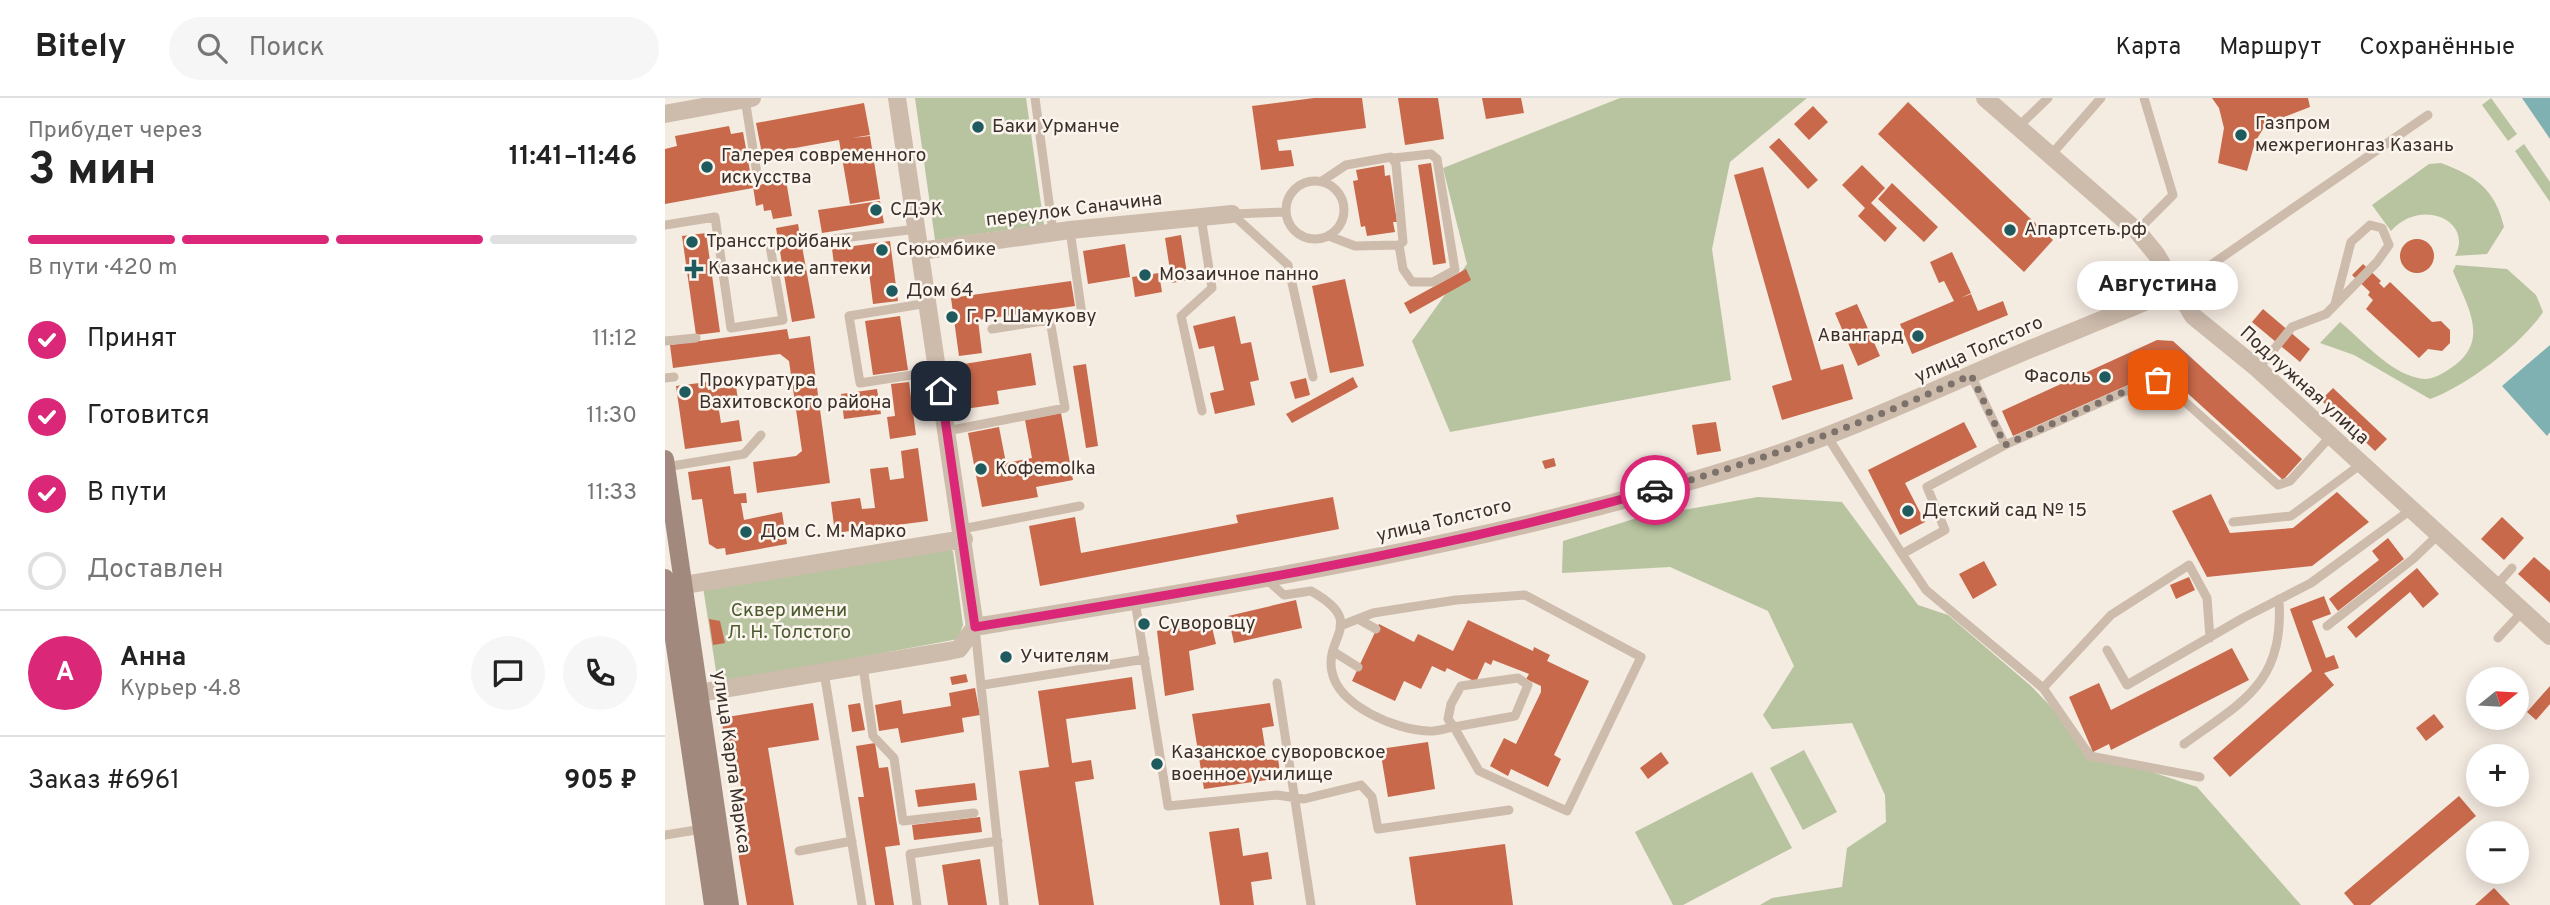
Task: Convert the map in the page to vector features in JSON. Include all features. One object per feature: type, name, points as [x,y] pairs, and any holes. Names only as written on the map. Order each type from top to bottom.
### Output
[{"type":"main road","name":"улица Карла Маркса","points":[[666,463],[670,585],[712,905]]},
{"type":"main road","name":"улица Карла Маркса","points":[[670,585],[699,693],[730,905]]},
{"type":"street","points":[[699,693],[959,649],[975,627],[897,98]]},
{"type":"street","name":"Подлужная улица","points":[[1985,98],[2137,231],[2156,254],[2193,316],[2257,369],[2409,511],[2550,636]]},
{"type":"street","points":[[665,114],[704,102],[748,99]]},
{"type":"street","name":"переулок Саначина","points":[[920,251],[1062,231],[1232,214]]},
{"type":"street","name":"улица Толстого","points":[[975,627],[1266,579],[1571,513],[1745,465],[1878,417],[2175,289]]},
{"type":"street","points":[[670,585],[963,534]]},
{"type":"lane","points":[[992,329],[1082,315],[1035,98]]},
{"type":"lane","points":[[2018,127],[2048,98]]},
{"type":"lane","points":[[2050,156],[2101,98]]},
{"type":"lane","points":[[2137,231],[2173,195],[2144,98]]},
{"type":"lane","points":[[748,99],[758,180]]},
{"type":"lane","points":[[2175,289],[2428,115]]},
{"type":"lane","points":[[1322,181],[1346,165],[1394,158],[1431,154],[1437,159],[1455,270],[1433,282],[1412,282],[1403,269],[1399,245],[1404,228],[1394,158]]},
{"type":"lane","points":[[1309,180],[1322,181],[1334,187],[1344,202],[1342,221],[1329,236],[1320,239],[1301,236],[1288,222],[1286,204],[1294,188],[1309,180]]},
{"type":"lane","points":[[1232,214],[1286,212]]},
{"type":"lane","points":[[1232,214],[1288,265],[1313,377]]},
{"type":"lane","points":[[665,225],[717,217],[731,328],[783,320],[770,246]]},
{"type":"lane","points":[[1201,217],[1212,288],[1181,316],[1202,411]]},
{"type":"lane","points":[[2257,369],[2293,327],[2326,314],[2377,262],[2389,245],[2382,228],[2370,225],[2351,242],[2335,304]]},
{"type":"lane","points":[[834,239],[917,229]]},
{"type":"lane","points":[[1329,236],[1355,246],[1399,245]]},
{"type":"lane","points":[[928,303],[849,316],[860,383],[938,371]]},
{"type":"lane","points":[[947,431],[1065,408],[1050,320]]},
{"type":"lane","points":[[665,341],[696,338]]},
{"type":"lane","points":[[1971,375],[2005,445]]},
{"type":"lane","points":[[1902,554],[1945,530],[1927,486],[2005,445],[2153,379],[2164,382],[2278,485],[2290,481],[2330,437]]},
{"type":"lane","points":[[666,463],[744,454],[761,435]]},
{"type":"lane","points":[[1827,436],[1926,590],[2043,688],[2090,756],[2200,777]]},
{"type":"lane","points":[[2233,522],[2291,516],[2360,465]]},
{"type":"lane","points":[[963,534],[1080,506]]},
{"type":"lane","points":[[2106,650],[2126,684],[2311,583],[2409,511]]},
{"type":"lane","points":[[2327,626],[2413,559],[2437,536]]},
{"type":"lane","points":[[2043,688],[2111,615],[2189,565],[2207,598],[2210,638]]},
{"type":"lane","points":[[2495,587],[2512,568]]},
{"type":"lane","points":[[1266,579],[1275,590],[1285,595],[1314,593],[1333,605],[1340,617],[1340,626],[1340,636],[1331,670],[1337,686],[1367,710],[1409,728],[1430,732],[1454,727],[1515,716],[1528,685],[1518,678],[1461,686],[1451,704],[1448,719],[1454,727],[1479,771],[1567,811],[1641,657],[1525,595],[1456,600],[1373,613],[1340,626]]},
{"type":"lane","points":[[2184,744],[2251,696],[2277,654],[2281,627],[2279,599]]},
{"type":"lane","points":[[1135,601],[1168,806],[1294,795],[1304,799],[1361,785],[1372,797],[1378,829],[1509,810]]},
{"type":"lane","points":[[2498,638],[2522,612]]},
{"type":"lane","points":[[1358,619],[1377,629]]},
{"type":"lane","points":[[975,627],[1004,905]]},
{"type":"lane","points":[[1334,652],[1359,667]]},
{"type":"lane","points":[[983,685],[1145,659]]},
{"type":"lane","points":[[863,666],[873,736],[894,758],[903,821],[974,813]]},
{"type":"lane","points":[[824,672],[862,905]]},
{"type":"lane","points":[[1277,683],[1311,905]]},
{"type":"lane","points":[[665,835],[702,829]]},
{"type":"lane","points":[[799,851],[852,841]]},
{"type":"lane","points":[[917,905],[911,855],[998,841]]},
{"type":"green space","points":[[915,98],[1026,98],[1044,225],[935,240]]},
{"type":"green space","points":[[1620,98],[1807,98],[1730,162],[1712,249],[1731,380],[1450,432],[1412,341],[1467,264],[1443,168]]},
{"type":"green space","points":[[2491,98],[2517,134],[2508,141],[2482,105]]},
{"type":"green space","points":[[2524,144],[2550,182],[2550,202],[2515,151]]},
{"type":"green space","points":[[2441,163],[2474,179],[2495,203],[2504,227],[2487,254],[2455,256],[2459,243],[2457,233],[2451,224],[2429,215],[2403,221],[2391,231],[2372,205],[2429,164]]},
{"type":"green space","points":[[2456,265],[2507,269],[2536,295],[2543,312],[2508,350],[2460,385],[2430,399],[2354,355],[2320,343],[2340,322],[2386,362],[2407,375],[2426,379],[2444,372],[2462,359],[2470,348],[2473,336],[2469,311],[2453,271]]},
{"type":"green space","points":[[1758,497],[1842,502],[1918,605],[1948,615],[2031,686],[2095,753],[2197,787],[2301,905],[1760,905],[1772,898],[1842,887],[1847,848],[1886,822],[1885,795],[1852,723],[1772,729],[1763,715],[1794,666],[1768,611],[1670,567],[1562,573],[1563,541],[1637,518]]},
{"type":"green space","name":"Сквер имени Л. Н. Толстого","points":[[944,546],[953,551],[963,625],[958,639],[718,684],[703,587]]},
{"type":"green space","points":[[1804,750],[1837,812],[1803,830],[1770,768]]},
{"type":"green space","points":[[1752,772],[1792,848],[1683,905],[1673,905],[1635,832]]},
{"type":"water","points":[[2522,98],[2550,98],[2550,139]]},
{"type":"water","points":[[2550,345],[2550,432],[2547,436],[2502,386]]},
{"type":"building","points":[[1314,98],[1362,98],[1366,128],[1277,140],[1279,151],[1291,150],[1294,166],[1261,170],[1252,106]]},
{"type":"building","points":[[1398,98],[1438,98],[1444,139],[1405,145]]},
{"type":"building","points":[[1482,98],[1521,98],[1524,113],[1486,119]]},
{"type":"building","name":"Газпром межрегионгаз Казань","points":[[2212,98],[2308,98],[2310,107],[2266,124],[2255,142],[2247,171],[2218,163],[2224,128],[2219,108]]},
{"type":"building","points":[[1908,102],[2053,240],[2024,272],[1878,134]]},
{"type":"building","points":[[864,103],[870,135],[852,138],[870,136],[880,199],[850,204],[839,140],[762,154],[756,123]]},
{"type":"building","points":[[1813,106],[1828,122],[1809,140],[1794,124]]},
{"type":"building","name":"Галерея современного искусства","points":[[729,126],[731,134],[743,132],[753,188],[665,204],[665,149],[677,146],[675,136]]},
{"type":"building","points":[[1779,138],[1818,180],[1808,189],[1769,147]]},
{"type":"building","points":[[1431,163],[1446,263],[1433,265],[1418,165]]},
{"type":"building","points":[[1384,165],[1385,176],[1390,175],[1397,222],[1393,222],[1395,232],[1367,236],[1365,226],[1361,227],[1353,181],[1358,180],[1356,170]]},
{"type":"building","points":[[1862,165],[1885,188],[1871,203],[1897,228],[1885,242],[1858,216],[1865,208],[1842,185]]},
{"type":"building","points":[[1763,167],[1821,370],[1843,364],[1853,399],[1782,420],[1772,386],[1792,380],[1734,175]]},
{"type":"building","points":[[786,180],[792,216],[773,219],[771,210],[764,211],[763,204],[756,206],[753,186]]},
{"type":"building","points":[[1892,183],[1938,227],[1924,242],[1878,199]]},
{"type":"building","points":[[880,201],[884,223],[822,233],[818,210]]},
{"type":"building","points":[[798,224],[815,318],[792,322],[776,228]]},
{"type":"building","points":[[706,233],[720,332],[696,335],[682,236]]},
{"type":"building","points":[[1181,235],[1188,280],[1172,283],[1165,238]]},
{"type":"building","points":[[2417,239],[2429,244],[2434,256],[2429,268],[2417,273],[2405,268],[2400,256],[2405,244]]},
{"type":"building","points":[[890,241],[898,301],[873,304],[869,272],[850,275],[849,269],[835,271],[832,249]]},
{"type":"building","points":[[1125,244],[1130,277],[1088,284],[1083,251]]},
{"type":"building","points":[[1952,252],[1971,293],[1961,298],[1971,294],[1978,311],[2003,301],[2008,315],[1912,354],[1900,324],[1954,301],[1944,281],[1939,283],[1930,262]]},
{"type":"building","points":[[2363,264],[2381,281],[2379,283],[2384,288],[2390,282],[2432,322],[2441,321],[2450,330],[2450,343],[2442,351],[2428,349],[2419,358],[2366,309],[2373,300],[2368,295],[2370,292],[2352,275]]},
{"type":"building","points":[[1466,269],[1471,280],[1410,314],[1404,303]]},
{"type":"building","points":[[1159,273],[1162,292],[1135,297],[1132,277]]},
{"type":"building","points":[[1345,279],[1364,366],[1330,373],[1312,286]]},
{"type":"building","points":[[1071,281],[1075,306],[978,320],[982,353],[959,356],[951,298]]},
{"type":"building","points":[[1857,304],[1880,356],[1858,366],[1835,313]]},
{"type":"building","points":[[2263,309],[2310,349],[2300,362],[2252,322]]},
{"type":"building","points":[[900,316],[908,370],[873,375],[865,321]]},
{"type":"building","points":[[1235,316],[1241,344],[1251,342],[1259,380],[1250,382],[1255,405],[1215,414],[1210,393],[1224,390],[1214,346],[1199,349],[1193,326]]},
{"type":"building","points":[[787,329],[789,339],[810,336],[830,483],[757,493],[753,462],[796,456],[802,451],[789,361],[780,354],[673,368],[670,345]]},
{"type":"building","points":[[2157,340],[2173,341],[2302,459],[2283,480],[2162,370],[2013,436],[2002,411]]},
{"type":"building","points":[[1031,353],[1036,385],[997,391],[999,404],[965,409],[958,365]]},
{"type":"building","points":[[1086,364],[1098,446],[1086,448],[1073,366]]},
{"type":"building","points":[[1353,377],[1358,387],[1292,423],[1286,414]]},
{"type":"building","points":[[1306,378],[1310,395],[1295,399],[1290,382]]},
{"type":"building","points":[[707,382],[708,390],[736,386],[738,401],[718,404],[721,423],[739,420],[742,441],[685,449],[676,386]]},
{"type":"building","points":[[909,382],[916,435],[890,439],[887,417],[895,416],[891,384]]},
{"type":"building","points":[[2333,388],[2387,439],[2375,451],[2321,400]]},
{"type":"building","points":[[877,389],[881,414],[844,419],[841,394]]},
{"type":"building","points":[[1061,413],[1073,480],[1036,487],[1038,497],[982,507],[968,433],[999,427],[1006,463],[1032,458],[1025,420]]},
{"type":"building","points":[[1716,422],[1721,451],[1697,455],[1692,425]]},
{"type":"building","points":[[1964,422],[1977,447],[1905,483],[1925,522],[1900,535],[1868,470]]},
{"type":"building","points":[[918,448],[928,521],[835,533],[831,502],[860,498],[862,509],[875,508],[870,469],[888,467],[890,480],[904,478],[901,451]]},
{"type":"building","points":[[1554,458],[1556,466],[1545,469],[1542,461]]},
{"type":"building","name":"Дом С. М. Марко","points":[[730,466],[734,494],[746,493],[747,503],[741,503],[744,520],[782,512],[787,544],[726,555],[725,548],[717,549],[709,544],[702,499],[692,500],[688,472]]},
{"type":"building","points":[[2337,492],[2369,522],[2312,566],[2207,577],[2172,511],[2211,494],[2230,533],[2293,528]]},
{"type":"building","points":[[1333,497],[1339,529],[1040,586],[1029,526],[1075,517],[1081,553],[1238,523],[1236,515]]},
{"type":"building","points":[[2502,517],[2524,538],[2504,560],[2481,539]]},
{"type":"building","points":[[2388,538],[2404,559],[2338,611],[2329,599],[2379,560],[2372,551]]},
{"type":"building","points":[[2534,557],[2550,571],[2550,603],[2518,574]]},
{"type":"building","points":[[1984,561],[1997,585],[1973,599],[1959,574]]},
{"type":"building","points":[[2417,568],[2439,594],[2423,608],[2410,592],[2356,638],[2347,627]]},
{"type":"building","points":[[2189,577],[2195,590],[2176,599],[2170,585]]},
{"type":"building","points":[[2324,596],[2331,614],[2312,621],[2326,658],[2334,655],[2339,668],[2324,673],[2334,685],[2230,777],[2213,758],[2312,671],[2290,609]]},
{"type":"building","points":[[1296,600],[1302,628],[1234,643],[1228,616]]},
{"type":"building","points":[[709,619],[720,621],[725,643],[713,645]]},
{"type":"building","points":[[1210,619],[1216,644],[1189,651],[1194,690],[1165,696],[1157,631]]},
{"type":"building","points":[[1468,620],[1533,651],[1534,647],[1550,655],[1547,661],[1589,681],[1554,755],[1561,759],[1548,787],[1511,769],[1508,776],[1490,766],[1504,738],[1516,744],[1541,692],[1541,686],[1526,679],[1529,674],[1493,660],[1491,665],[1485,662],[1476,682],[1447,668],[1445,672],[1432,666],[1421,689],[1404,681],[1395,701],[1352,681],[1379,624],[1414,642],[1418,634],[1453,651]]},
{"type":"building","points":[[2232,648],[2249,680],[2111,750],[2109,744],[2093,752],[2069,697],[2099,683],[2111,710]]},
{"type":"building","points":[[966,674],[968,682],[952,685],[950,677]]},
{"type":"building","points":[[1132,677],[1136,709],[1066,719],[1072,763],[1091,760],[1094,779],[1075,782],[1094,905],[1039,905],[1019,771],[1049,767],[1038,691]]},
{"type":"building","points":[[2550,686],[2550,704],[2536,720],[2529,714],[2529,710]]},
{"type":"building","points":[[975,688],[980,715],[962,718],[964,732],[901,743],[898,728],[879,731],[875,705],[901,700],[903,714],[951,706],[949,693]]},
{"type":"building","points":[[813,703],[819,740],[768,748],[794,905],[747,905],[735,834],[749,832],[735,752],[727,753],[721,718]]},
{"type":"building","points":[[860,703],[865,730],[852,732],[848,705]]},
{"type":"building","points":[[1270,703],[1274,726],[1262,728],[1267,760],[1278,759],[1281,778],[1204,789],[1192,714]]},
{"type":"building","points":[[2434,714],[2444,727],[2426,741],[2416,728]]},
{"type":"building","points":[[1428,742],[1435,789],[1388,797],[1380,749]]},
{"type":"building","points":[[875,743],[879,768],[888,767],[900,845],[885,847],[894,905],[875,905],[858,797],[864,797],[856,746]]},
{"type":"building","points":[[1661,752],[1669,763],[1648,779],[1640,768]]},
{"type":"building","points":[[975,783],[977,800],[918,807],[915,790]]},
{"type":"building","points":[[2459,796],[2476,816],[2466,821],[2466,824],[2370,905],[2354,905],[2344,893]]},
{"type":"building","points":[[980,817],[982,832],[914,840],[912,825]]},
{"type":"building","points":[[1239,828],[1243,856],[1268,852],[1272,879],[1251,882],[1254,905],[1220,905],[1209,832]]},
{"type":"building","points":[[1505,844],[1513,905],[1416,905],[1409,857]]},
{"type":"building","points":[[980,859],[987,905],[948,905],[942,865]]},
{"type":"building","points":[[2494,888],[2510,905],[2475,905]]},
{"type":"way so far","points":[[1655,490],[1745,465],[1878,417],[1971,375],[2005,445],[2148,381],[2158,380]]},
{"type":"place","name":"Баки Урманче","points":[[978,127]]},
{"type":"place","name":"Газпром межрегионгаз Казань","points":[[2241,135]]},
{"type":"place","name":"Галерея современного искусства","points":[[707,167]]},
{"type":"place","name":"СДЭК","points":[[876,210]]},
{"type":"place","name":"Апартсеть.рф","points":[[2010,230]]},
{"type":"place","name":"Трансстройбанк","points":[[692,242]]},
{"type":"place","name":"Сююмбике","points":[[882,250]]},
{"type":"place","name":"Казанские аптеки","points":[[694,269]]},
{"type":"place","name":"Мозаичное панно","points":[[1145,275]]},
{"type":"place","name":"Дом 64","points":[[892,291]]},
{"type":"place","name":"Г. Р. Шамукову","points":[[952,317]]},
{"type":"place","name":"Авангард","points":[[1918,336]]},
{"type":"place","name":"Фасоль","points":[[2105,377]]},
{"type":"place","name":"Августина","points":[[2158,380]]},
{"type":"place","name":"Прокуратура Вахитовского района","points":[[685,392]]},
{"type":"place","name":"Кофеmolka","points":[[981,469]]},
{"type":"place","name":"Детский сад № 15","points":[[1908,511]]},
{"type":"place","name":"Дом С. М. Марко","points":[[746,532]]},
{"type":"place","name":"Суворовцу","points":[[1144,624]]},
{"type":"place","name":"Учителям","points":[[1006,657]]},
{"type":"place","name":"Казанское суворовское военное училище","points":[[1157,764]]},
{"type":"route","points":[[941,391],[975,627],[1309,572],[1571,513],[1655,490]]}]
